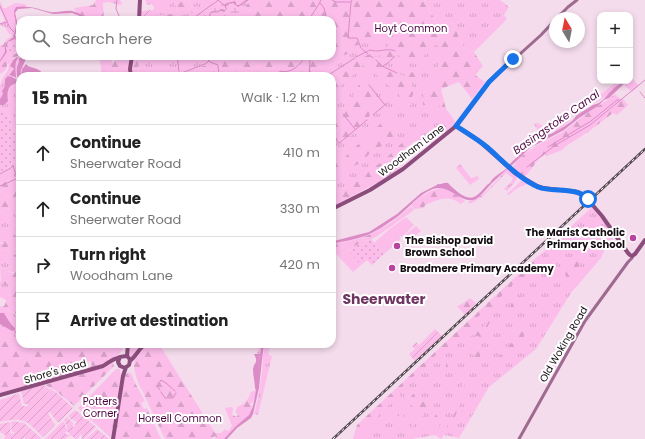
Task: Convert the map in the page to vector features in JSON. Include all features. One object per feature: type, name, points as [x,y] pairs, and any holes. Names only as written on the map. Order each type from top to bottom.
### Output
[{"type":"main road","points":[[139,16],[140,0]]},
{"type":"main road","points":[[563,12],[577,0]]},
{"type":"main road","name":"Woodham Lane","points":[[336,207],[370,190],[397,173],[456,126],[489,82],[549,26]]},
{"type":"main road","points":[[130,72],[131,60]]},
{"type":"main road","points":[[456,126],[479,141],[515,173],[538,187],[578,192],[584,195],[632,256]]},
{"type":"main road","name":"Old Woking Road","points":[[519,439],[585,321],[631,256],[645,240]]},
{"type":"main road","points":[[124,367],[119,364],[124,358],[126,348]]},
{"type":"main road","points":[[124,358],[135,356],[141,348]]},
{"type":"main road","points":[[124,358],[130,364],[124,367]]},
{"type":"main road","name":"Shore's Road","points":[[0,395],[103,366],[113,360],[124,358]]},
{"type":"main road","points":[[113,439],[124,367]]},
{"type":"green space","points":[[96,0],[120,0],[122,4],[109,2],[103,3],[104,16],[86,16],[76,12],[74,8],[93,5]]},
{"type":"green space","points":[[145,0],[187,0],[175,3],[178,16],[175,14],[160,16],[152,4],[147,5]]},
{"type":"green space","points":[[189,0],[246,0],[238,5],[235,1],[225,5],[218,1],[194,16],[178,16],[196,11],[195,7],[192,8]]},
{"type":"green space","points":[[189,0],[192,8],[198,6],[199,9],[191,13],[178,16],[175,3]]},
{"type":"green space","points":[[218,0],[225,5],[226,10],[224,11],[221,9],[210,13],[210,16],[194,16]]},
{"type":"green space","name":"Hoyt Common","points":[[250,0],[425,0],[423,2],[443,30],[452,22],[460,41],[467,51],[474,52],[483,66],[475,75],[485,82],[472,99],[459,82],[441,89],[446,109],[453,118],[451,122],[441,121],[442,113],[440,105],[438,109],[435,109],[435,107],[423,105],[423,103],[426,89],[434,80],[437,79],[439,64],[444,57],[446,50],[443,49],[439,52],[437,45],[432,46],[417,62],[413,64],[408,63],[399,55],[393,58],[383,56],[385,49],[388,47],[389,40],[386,38],[353,46],[348,49],[349,53],[336,57],[336,16],[243,16],[243,10]]},
{"type":"green space","points":[[250,0],[243,10],[243,16],[210,16],[211,13],[223,12],[227,10],[226,5],[229,3],[233,3],[237,6]]},
{"type":"green space","points":[[426,0],[500,0],[509,7],[504,15],[507,19],[474,52],[467,51],[460,41],[452,22],[443,30],[423,2]]},
{"type":"green space","points":[[0,1],[3,8],[15,3],[25,4],[26,7],[15,9],[16,28],[9,34],[5,27],[0,25],[0,23],[5,20],[0,9]]},
{"type":"green space","points":[[155,7],[160,15],[175,14],[177,16],[152,16]]},
{"type":"green space","points":[[152,10],[153,16],[141,16],[140,11]]},
{"type":"green space","points":[[14,29],[14,37],[6,43],[5,52],[0,60],[0,45],[3,45],[7,39],[12,36],[9,34]]},
{"type":"green space","points":[[439,33],[454,70],[432,92],[456,123],[449,129],[443,125],[420,141],[410,141],[370,169],[366,177],[336,191],[336,72],[308,72],[326,60],[336,60],[336,45],[388,36]]},
{"type":"green space","points":[[16,36],[16,44],[9,47],[8,53],[14,53],[16,54],[16,57],[11,58],[9,64],[7,64],[7,68],[0,74],[0,62],[7,52],[6,47],[15,39]]},
{"type":"green space","points":[[16,42],[16,51],[7,54],[10,44]]},
{"type":"green space","points":[[379,52],[381,54],[378,57],[373,56],[371,59],[394,69],[401,75],[408,77],[408,74],[412,72],[418,77],[410,79],[414,92],[411,99],[411,105],[408,106],[394,89],[376,74],[367,70],[364,65],[362,65],[351,77],[343,82],[336,92],[336,74],[339,73],[339,70],[353,61]]},
{"type":"green space","points":[[13,56],[16,57],[13,59],[10,66],[13,70],[9,75],[16,80],[10,77],[5,79],[5,86],[2,91],[3,94],[0,99],[0,84],[2,85],[1,83],[8,70],[10,59]]},
{"type":"green space","points":[[17,60],[19,60],[18,72],[16,72],[15,65]]},
{"type":"green space","points":[[99,60],[112,60],[113,64],[115,60],[130,60],[129,72],[101,72]]},
{"type":"green space","points":[[134,60],[139,60],[138,72],[132,72]]},
{"type":"green space","points":[[139,60],[207,60],[208,65],[195,68],[196,72],[138,72]]},
{"type":"green space","name":"Hoyt Common","points":[[207,60],[333,60],[324,63],[316,72],[196,72],[195,68],[208,65]]},
{"type":"green space","points":[[364,79],[378,99],[370,109],[369,119],[347,139],[336,146],[336,120],[351,102],[355,100],[353,95],[361,81]]},
{"type":"green space","points":[[633,79],[639,86],[632,92],[624,85],[633,84]]},
{"type":"green space","points":[[16,81],[16,131],[7,113],[0,107],[0,105],[4,105],[8,101],[9,87]]},
{"type":"green space","points":[[614,84],[618,84],[607,96],[595,103],[594,101]]},
{"type":"green space","points":[[615,94],[619,98],[623,99],[628,105],[617,115],[613,113],[562,150],[547,156],[545,154],[538,160],[525,177],[513,169],[515,163],[520,157],[536,146],[567,129]]},
{"type":"green space","points":[[0,107],[7,113],[16,131],[16,164],[0,172]]},
{"type":"green space","points":[[569,120],[570,121],[556,131],[547,132],[541,135],[538,135],[534,124],[538,123],[550,129]]},
{"type":"green space","points":[[384,121],[390,122],[399,131],[383,145],[371,152],[360,163],[341,175],[336,181],[336,160],[342,160],[365,138],[371,138],[371,132]]},
{"type":"green space","points":[[443,124],[449,129],[431,144],[429,134]]},
{"type":"green space","points":[[415,141],[393,158],[400,168],[382,180],[336,205],[336,191],[365,177],[370,169],[382,162],[403,142]]},
{"type":"green space","points":[[16,164],[16,172],[10,170],[0,175],[0,172]]},
{"type":"green space","points":[[460,164],[471,178],[478,176],[479,179],[470,185],[456,168]]},
{"type":"green space","points":[[507,168],[517,176],[517,178],[507,191],[504,189],[513,178],[506,173],[503,176],[501,175]]},
{"type":"green space","points":[[10,170],[16,172],[16,177],[0,184],[0,175]]},
{"type":"green space","points":[[502,175],[503,176],[482,197],[470,204],[468,201],[482,195]]},
{"type":"green space","points":[[16,177],[15,182],[9,184],[13,189],[5,196],[0,190],[0,184]]},
{"type":"green space","points":[[16,178],[16,190],[13,194],[6,198],[0,198],[0,190],[2,193],[11,187],[8,184],[15,181]]},
{"type":"green space","points":[[521,181],[525,181],[527,183],[509,195],[507,194]]},
{"type":"green space","points":[[443,188],[465,201],[461,204],[452,199],[443,199],[425,205],[424,208],[414,209],[411,205],[422,196]]},
{"type":"green space","points":[[16,190],[16,206],[6,210],[1,213],[3,215],[0,216],[0,198],[6,198]]},
{"type":"green space","points":[[411,206],[414,210],[374,238],[348,250],[339,257],[336,254],[336,243],[349,241],[372,233],[395,219]]},
{"type":"green space","points":[[16,207],[16,235],[12,238],[12,240],[7,241],[0,239],[1,213],[8,208]]},
{"type":"green space","points":[[592,207],[615,236],[606,247],[601,258],[571,293],[536,349],[489,387],[459,438],[444,435],[441,439],[435,435],[412,439],[353,439],[357,426]]},
{"type":"green space","points":[[406,217],[414,225],[402,237],[399,237],[401,239],[384,254],[374,243]]},
{"type":"green space","points":[[416,226],[421,231],[409,241],[404,236]]},
{"type":"green space","points":[[12,235],[16,235],[16,251],[13,254],[16,255],[15,257],[14,255],[12,257],[7,250],[0,252],[0,243],[6,244],[0,242],[0,239],[7,241],[10,239],[12,240]]},
{"type":"green space","points":[[371,239],[384,254],[372,265],[367,260],[353,272],[339,257],[354,246]]},
{"type":"green space","points":[[16,248],[16,255],[13,254]]},
{"type":"green space","points":[[7,250],[10,254],[16,255],[16,272],[4,270],[0,266],[0,252]]},
{"type":"green space","points":[[348,251],[360,264],[353,271],[341,258]]},
{"type":"green space","points":[[539,255],[541,260],[535,264],[535,268],[514,283],[499,299],[490,322],[481,337],[473,335],[439,352],[430,360],[425,368],[407,381],[399,391],[401,398],[394,398],[379,414],[362,439],[353,439],[357,425]],"holes":[[[481,314],[487,315],[487,322],[482,328],[476,329],[473,321]]]},
{"type":"green space","points":[[577,255],[581,259],[576,270],[564,285],[567,276],[565,274]]},
{"type":"green space","points":[[0,266],[2,269],[12,273],[16,272],[16,281],[10,282],[6,286],[1,283]]},
{"type":"green space","points":[[0,281],[16,281],[14,286],[6,293],[2,286],[0,287]]},
{"type":"green space","points":[[16,281],[16,315],[6,310],[0,312],[0,306],[4,306],[6,300],[0,297],[0,287],[5,287],[4,290],[6,292],[14,286]]},
{"type":"green space","points":[[547,294],[513,354],[499,357],[506,351],[518,333],[531,319]]},
{"type":"green space","points":[[520,296],[519,307],[506,317],[512,302]]},
{"type":"green space","points":[[470,298],[476,303],[465,315],[457,306]]},
{"type":"green space","points":[[7,310],[16,314],[15,343],[10,344],[0,338],[0,312]]},
{"type":"green space","points":[[435,329],[442,336],[415,361],[409,354],[415,349],[412,346],[416,342],[419,345]]},
{"type":"green space","points":[[0,338],[10,344],[15,343],[16,341],[16,348],[123,348],[120,353],[111,360],[102,364],[83,370],[92,366],[90,361],[79,366],[81,371],[0,393]]},
{"type":"green space","points":[[475,346],[481,352],[478,365],[475,356],[465,350]]},
{"type":"green space","points":[[129,348],[138,348],[133,356],[131,357],[128,355]]},
{"type":"green space","name":"Horsell Common","points":[[144,348],[162,348],[215,433],[221,433],[225,429],[228,431],[232,426],[225,408],[232,407],[232,415],[237,417],[237,407],[242,405],[251,392],[256,389],[259,354],[257,353],[259,348],[262,348],[257,388],[253,402],[250,404],[252,406],[249,415],[224,439],[214,439],[216,437],[215,436],[211,439],[165,439],[138,381],[134,361]]},
{"type":"green space","points":[[264,348],[266,348],[267,350],[262,381]]},
{"type":"green space","points":[[265,348],[270,348],[268,353],[272,356],[258,415],[254,414],[260,388]]},
{"type":"green space","points":[[452,357],[456,358],[446,373],[446,361]]},
{"type":"green space","points":[[113,363],[114,366],[74,406],[55,390],[45,385],[107,366]]},
{"type":"green space","name":"Potters Corner","points":[[116,369],[120,369],[121,376],[111,438],[78,408]]},
{"type":"green space","name":"Horsell Common","points":[[129,372],[145,401],[141,403],[144,409],[147,408],[161,439],[114,439],[125,375]]},
{"type":"green space","points":[[466,379],[461,402],[450,429],[446,429],[458,403],[463,380]]},
{"type":"green space","points":[[43,385],[50,389],[46,395],[51,389],[73,408],[59,422],[57,422],[50,412],[48,413],[55,425],[43,437],[26,422],[13,420],[0,422],[0,400],[19,393],[22,406],[28,406],[28,404],[24,404],[21,391]]},
{"type":"green space","points":[[413,394],[420,394],[422,402],[428,400],[423,416],[411,428],[418,408],[410,405],[398,424],[397,419]]},
{"type":"green space","points":[[442,406],[439,430],[421,435]]},
{"type":"green space","points":[[75,410],[96,427],[84,439],[82,439],[81,434],[76,439],[71,435],[65,439],[45,439],[63,421],[67,431],[67,426],[64,420],[67,417],[74,424],[72,426],[75,426],[77,422],[68,416]]},
{"type":"green space","points":[[12,421],[24,423],[41,438],[25,439],[25,437],[23,439],[5,439],[5,435],[0,432],[0,424],[11,422],[10,433],[14,434],[14,432],[11,431]]},
{"type":"green space","points":[[97,429],[98,430],[109,439],[86,439]]},
{"type":"shaded area","points":[[246,0],[249,0],[238,7],[233,3],[228,4],[226,6],[227,9],[224,12],[221,11],[211,13],[209,16],[210,13],[212,12],[221,9],[225,10],[224,5],[227,3],[235,1],[237,5]]},
{"type":"shaded area","points":[[16,7],[29,7],[50,12],[72,11],[85,16],[80,16],[72,13],[53,14],[32,8],[18,9],[15,13],[16,26],[14,11]]},
{"type":"shaded area","points":[[16,26],[16,40],[8,42],[6,48],[7,52],[0,62],[5,52],[6,43],[14,37]]},
{"type":"shaded area","points":[[16,58],[16,78],[13,76],[12,77],[9,75],[14,69],[10,66]]},
{"type":"shaded area","points":[[19,60],[26,60],[21,72],[17,72],[18,64]]},
{"type":"shaded area","points":[[26,64],[41,72],[22,72]]},
{"type":"shaded area","points":[[8,76],[16,79],[16,83],[11,85],[8,89],[8,101],[4,105],[0,105],[0,99],[3,94],[2,91],[5,86],[5,79]]},
{"type":"shaded area","points":[[619,84],[624,84],[609,98],[604,100],[564,130],[534,146],[540,138],[548,132],[551,134],[565,126],[577,115],[604,99]]},
{"type":"shaded area","points":[[532,147],[476,199],[466,200],[445,189],[433,189],[423,194],[397,217],[381,228],[361,237],[336,243],[336,240],[369,232],[397,214],[421,193],[437,184],[448,183],[463,196],[471,198],[474,197],[490,183],[493,178],[505,170],[519,156],[518,153],[523,149]]},
{"type":"shaded area","points":[[0,313],[4,313],[15,330],[12,331],[0,324]]},
{"type":"shaded area","points":[[261,348],[264,348],[259,388],[253,414],[251,418],[237,428],[227,439],[224,439],[249,415],[253,406],[256,390],[253,372],[256,361],[254,354],[259,354],[258,379]]},
{"type":"waterway","points":[[117,0],[116,9],[119,16]]},
{"type":"waterway","points":[[215,3],[218,0],[224,5]]},
{"type":"waterway","points":[[312,16],[321,0]]},
{"type":"waterway","points":[[332,0],[336,2],[350,2]]},
{"type":"waterway","points":[[352,0],[348,38],[357,38],[361,48]]},
{"type":"waterway","points":[[196,16],[214,3]]},
{"type":"waterway","points":[[320,3],[324,8],[326,15]]},
{"type":"waterway","points":[[0,6],[10,28],[14,32]]},
{"type":"waterway","points":[[0,24],[7,22]]},
{"type":"waterway","points":[[362,49],[368,54]]},
{"type":"waterway","points":[[356,57],[370,50],[375,51]]},
{"type":"waterway","points":[[376,51],[395,51]]},
{"type":"waterway","points":[[390,61],[395,56]]},
{"type":"waterway","points":[[333,72],[355,58]]},
{"type":"waterway","points":[[178,60],[179,71]]},
{"type":"waterway","points":[[209,60],[210,62],[218,65],[219,72]]},
{"type":"waterway","points":[[184,72],[205,64],[209,60]]},
{"type":"waterway","points":[[284,72],[292,70],[303,60]]},
{"type":"waterway","points":[[309,72],[310,60]]},
{"type":"waterway","points":[[376,60],[382,66],[397,73]]},
{"type":"waterway","points":[[383,66],[389,62]]},
{"type":"waterway","points":[[280,72],[284,72]]},
{"type":"waterway","points":[[527,167],[554,146],[590,125],[645,80]]},
{"type":"waterway","points":[[369,85],[385,105]]},
{"type":"waterway","points":[[640,92],[645,98]]},
{"type":"waterway","points":[[548,147],[591,121],[619,100]]},
{"type":"waterway","points":[[373,115],[387,103]]},
{"type":"waterway","points":[[343,114],[355,129]]},
{"type":"waterway","points":[[343,140],[367,120]]},
{"type":"waterway","points":[[336,138],[338,143]]},
{"type":"waterway","points":[[0,174],[11,168],[13,165],[16,176]]},
{"type":"waterway","points":[[0,186],[16,179]]},
{"type":"waterway","points":[[13,329],[16,333]]},
{"type":"waterway","points":[[160,382],[161,380],[175,391]]},
{"type":"waterway","points":[[157,386],[160,390]]},
{"type":"waterway","points":[[161,392],[165,398],[173,398],[176,393]]},
{"type":"railway","points":[[333,439],[645,149]]},
{"type":"place","name":"The Marist Catholic Primary School","points":[[633,238]]},
{"type":"place","name":"The Bishop David Brown School","points":[[397,246]]},
{"type":"place","name":"Broadmere Primary Academy","points":[[392,268]]},
{"type":"district","name":"Sheerwater","points":[[384,299]]},
{"type":"route","points":[[513,59],[489,82],[456,126],[488,148],[515,173],[537,186],[561,191],[578,192],[588,199]]},
{"type":"water label","name":"Basingstoke Canal","points":[[556,122]]}]
